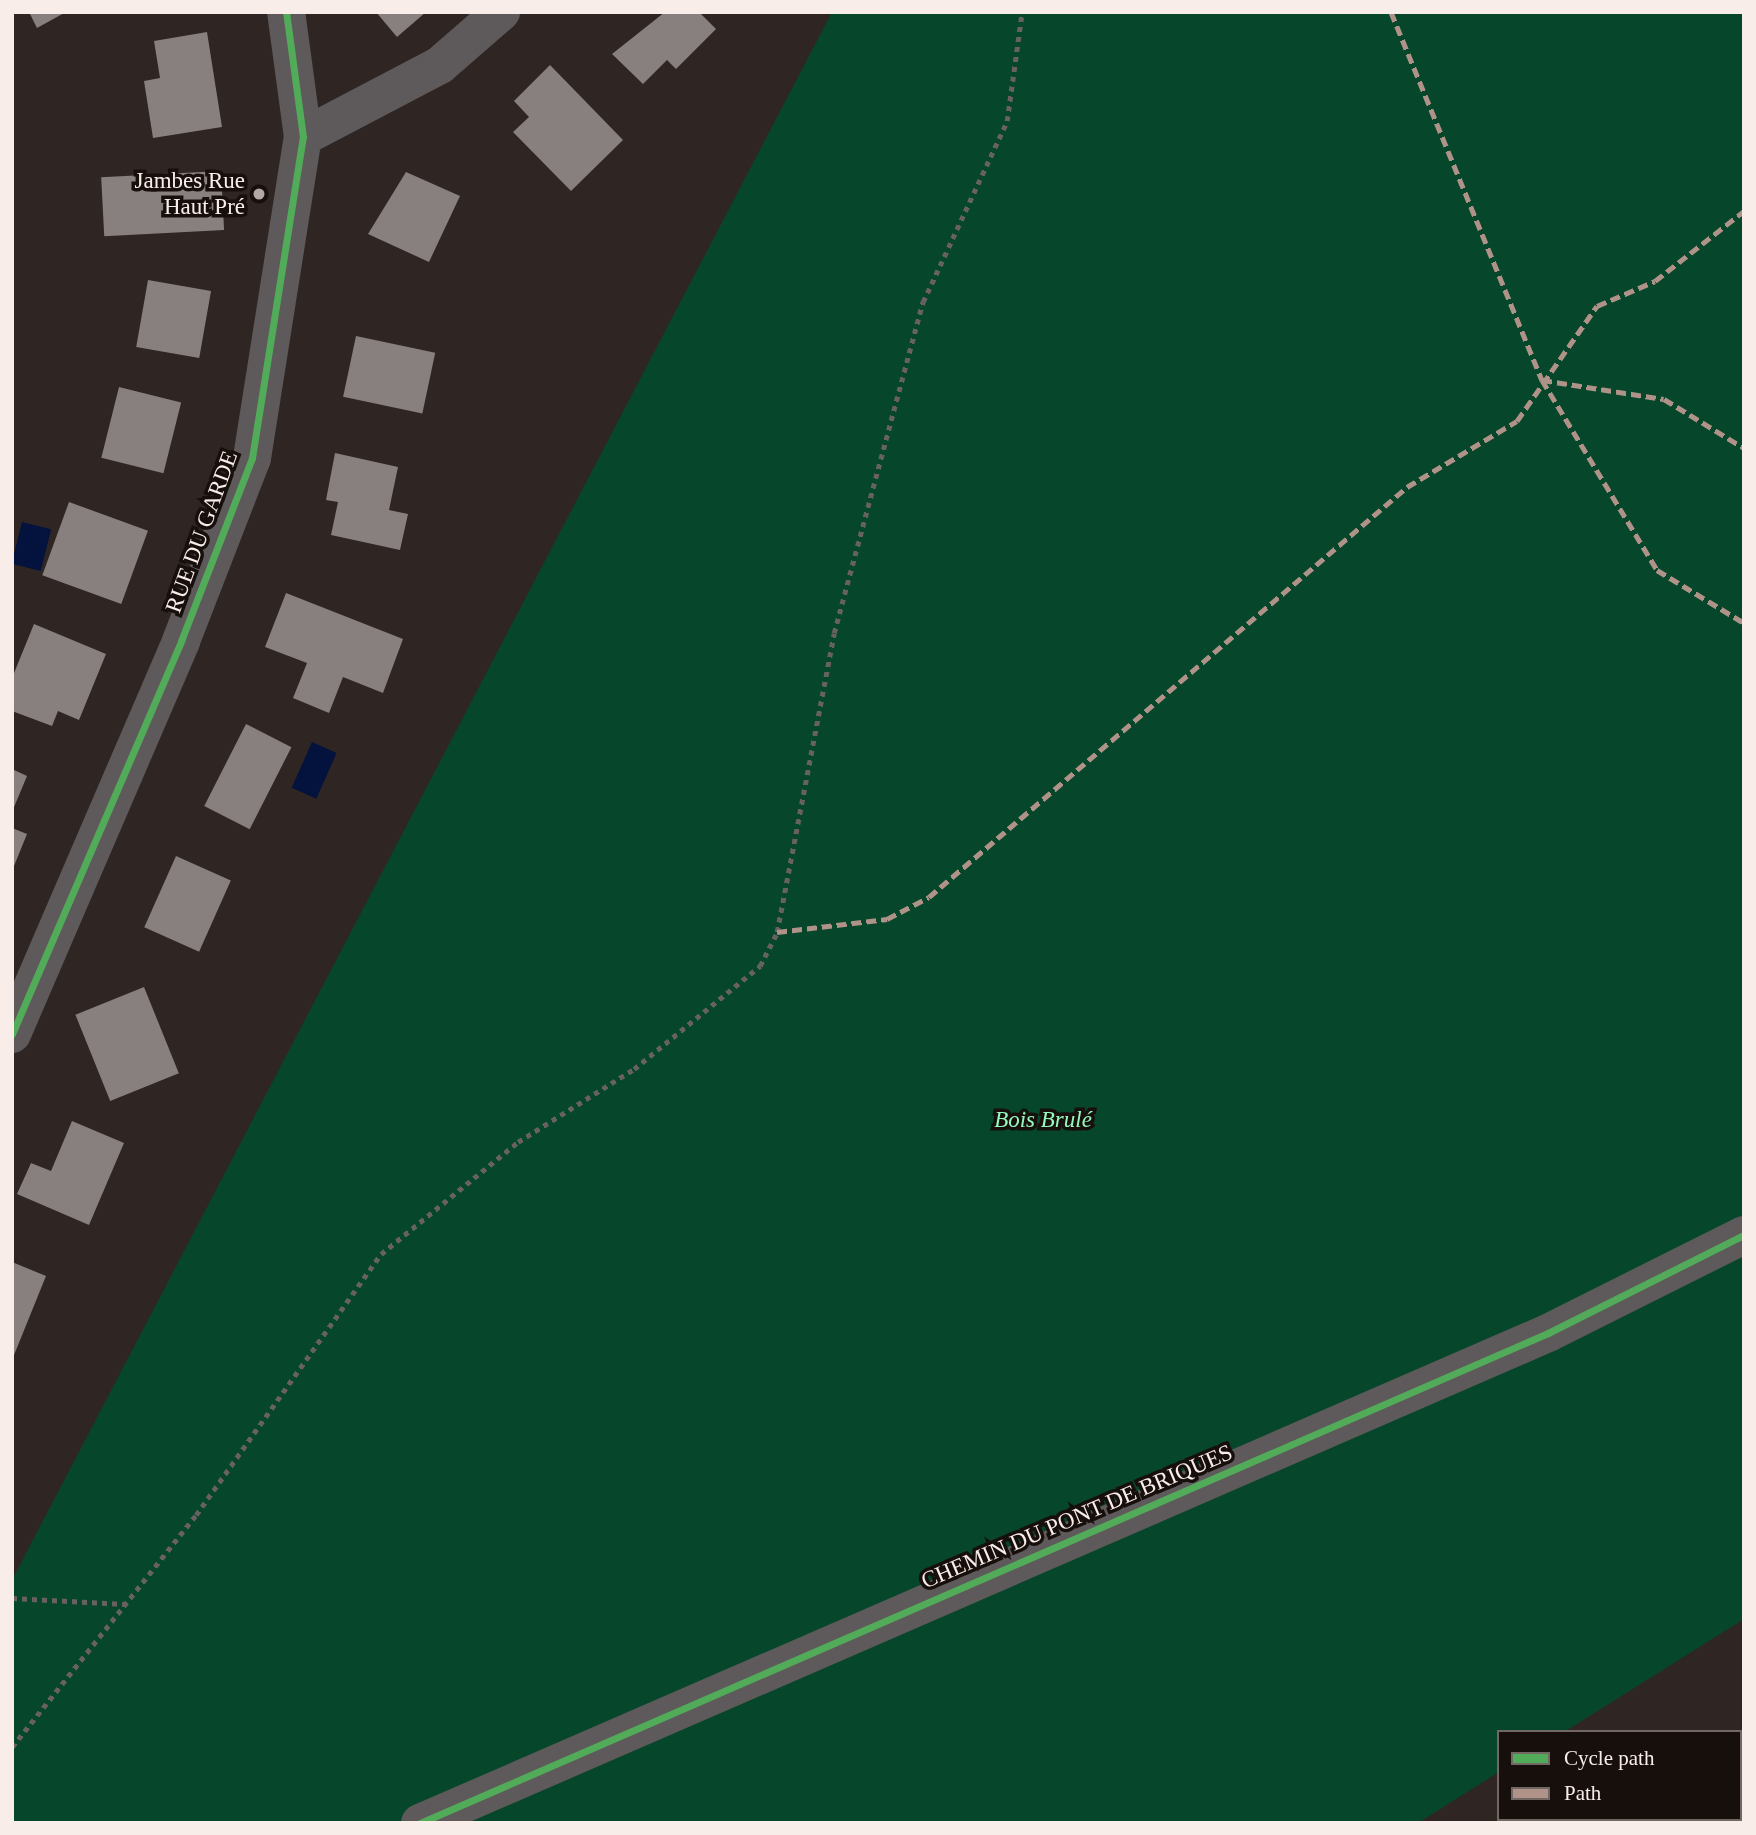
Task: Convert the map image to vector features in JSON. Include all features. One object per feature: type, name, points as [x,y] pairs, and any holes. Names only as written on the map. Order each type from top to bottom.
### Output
[{"type":"street","name":"RUE DU GARDE","points":[[12,1034],[181,641],[252,458],[303,137],[286,12]]},
{"type":"street","points":[[303,137],[440,65],[501,12]]},
{"type":"street","name":"CHEMIN DU PONT DE BRIQUES","points":[[420,1823],[1548,1334],[1744,1235]]},
{"type":"path","points":[[12,1747],[125,1604],[381,1254],[518,1142],[634,1069],[760,966],[777,932],[834,633],[920,315],[1007,121],[1022,12]]},
{"type":"path","points":[[12,1598],[125,1604]]},
{"type":"green space","name":"Bois Brulé","points":[[832,12],[1744,12],[1744,1619],[1567,1730],[1497,1730],[1497,1773],[1418,1823],[12,1823],[12,1580]]},
{"type":"shaded area","points":[[22,522],[51,529],[41,571],[12,564]]},
{"type":"shaded area","points":[[312,742],[337,753],[316,799],[292,788]]},
{"type":"building","points":[[29,12],[66,12],[37,28]]},
{"type":"building","points":[[376,12],[426,12],[397,37]]},
{"type":"building","points":[[665,12],[699,12],[716,29],[676,69],[667,60],[643,84],[612,54]]},
{"type":"building","points":[[207,32],[222,127],[153,138],[144,81],[160,78],[154,41]]},
{"type":"building","points":[[550,65],[623,140],[571,191],[513,132],[529,117],[514,101]]},
{"type":"building","points":[[221,171],[224,230],[104,236],[101,177]]},
{"type":"building","points":[[406,172],[460,196],[429,262],[368,234]]},
{"type":"building","points":[[148,280],[211,291],[199,358],[136,347]]},
{"type":"building","points":[[356,336],[435,353],[422,413],[343,397]]},
{"type":"building","points":[[119,387],[181,402],[163,473],[101,458]]},
{"type":"building","points":[[335,453],[398,467],[389,510],[408,514],[400,550],[331,535],[338,502],[326,500]]},
{"type":"building","points":[[69,502],[148,531],[121,604],[42,575]]},
{"type":"building","points":[[286,593],[403,639],[383,693],[343,677],[329,713],[293,698],[307,663],[265,647]]},
{"type":"building","points":[[34,624],[106,654],[79,720],[58,711],[52,726],[12,711],[12,678]]},
{"type":"building","points":[[246,724],[291,747],[250,829],[204,806]]},
{"type":"building","points":[[12,769],[27,776],[12,812]]},
{"type":"building","points":[[12,828],[27,834],[12,871]]},
{"type":"building","points":[[176,856],[231,880],[199,952],[144,927]]},
{"type":"building","points":[[144,987],[179,1073],[110,1101],[75,1015]]},
{"type":"building","points":[[72,1121],[124,1143],[89,1225],[17,1194],[31,1163],[51,1171]]},
{"type":"building","points":[[12,1262],[46,1276],[12,1360]]},
{"type":"railway","points":[[1569,1823],[1574,1821]]},
{"type":"railway","points":[[1626,1823],[1630,1821]]},
{"type":"marked path","points":[[1391,12],[1542,380],[1657,570],[1744,623]]},
{"type":"marked path","points":[[777,932],[887,919],[929,897],[1407,487],[1517,421],[1597,306],[1655,281],[1744,211]]},
{"type":"marked path","points":[[1542,380],[1664,399],[1744,448]]},
{"type":"cycle path","points":[[12,1034],[181,641],[252,458],[303,137],[286,12]]},
{"type":"cycle path","points":[[420,1823],[1548,1333],[1744,1235]]},
{"type":"place","name":"Jambes Rue Haut Pré","points":[[259,194]]}]
